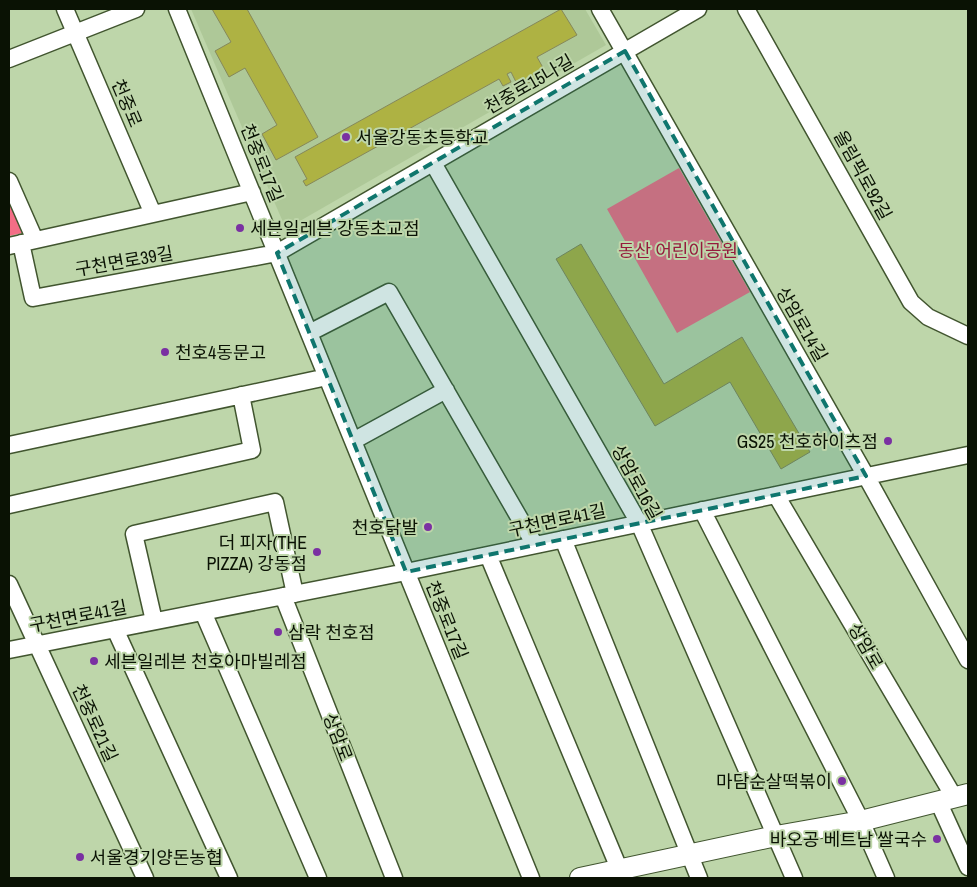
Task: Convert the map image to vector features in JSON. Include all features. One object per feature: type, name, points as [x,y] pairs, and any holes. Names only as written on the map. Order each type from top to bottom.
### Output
[{"type":"street","name":"천중로","points":[[65,9],[153,214]]},
{"type":"street","points":[[9,59],[136,9]]},
{"type":"street","name":"천중로17길","points":[[178,9],[531,878]]},
{"type":"street","name":"상암로14길","points":[[600,9],[866,476],[968,660]]},
{"type":"street","name":"천중로15나길","points":[[277,253],[698,9]]},
{"type":"street","name":"올림픽로92길","points":[[746,9],[911,302],[928,317],[968,336]]},
{"type":"street","name":"상암로16길","points":[[433,163],[639,524],[794,878]]},
{"type":"street","points":[[9,181],[22,243],[252,192]]},
{"type":"street","name":"구천면로39길","points":[[22,243],[33,298],[277,253]]},
{"type":"street","points":[[309,333],[390,292],[535,545]]},
{"type":"street","points":[[9,445],[327,377]]},
{"type":"street","points":[[353,441],[446,390]]},
{"type":"street","points":[[9,505],[252,450],[241,395]]},
{"type":"street","name":"구천면로41길","points":[[9,650],[406,572],[968,455]]},
{"type":"street","name":"상암로","points":[[776,495],[954,797],[968,867]]},
{"type":"street","name":"구천면로41길","points":[[154,621],[134,534],[274,502]]},
{"type":"street","name":"상암로","points":[[274,502],[289,595],[394,878]]},
{"type":"street","points":[[702,510],[861,821],[886,878]]},
{"type":"street","points":[[563,539],[698,878]]},
{"type":"street","points":[[488,555],[621,874]]},
{"type":"street","name":"천중로21길","points":[[9,584],[145,878]]},
{"type":"street","points":[[203,612],[318,878]]},
{"type":"street","points":[[115,629],[229,878]]},
{"type":"street","points":[[580,878],[621,874],[688,855],[776,836],[861,821],[954,797]]},
{"type":"highlighted area","points":[[625,51],[866,476],[406,572],[277,253]]},
{"type":"shaded area","name":"서울강동초등학교","points":[[191,9],[585,9],[606,45],[286,229]]},
{"type":"green space","name":"동산 어린이공원","points":[[679,168],[750,292],[677,333],[607,209]]},
{"type":"green space","points":[[9,201],[22,233],[9,236]]},
{"type":"building","points":[[212,9],[247,9],[318,137],[276,160],[262,134],[277,125],[245,68],[229,77],[215,51],[231,42]]},
{"type":"building","points":[[561,9],[577,35],[537,57],[546,73],[519,88],[511,72],[507,74],[511,82],[503,86],[499,79],[306,186],[303,181],[307,179],[295,157]]},
{"type":"building","points":[[581,244],[664,384],[742,337],[810,452],[781,469],[730,382],[655,426],[556,259]]},
{"type":"place","name":"서울강동초등학교","points":[[346,137]]},
{"type":"place","name":"세븐일레븐 강동초교점","points":[[240,228]]},
{"type":"place","name":"천호4동문고","points":[[165,352]]},
{"type":"place","name":"GS25 천호하이츠점","points":[[888,441]]},
{"type":"place","name":"천호닭발","points":[[428,527]]},
{"type":"place","name":"더 피자(THE PIZZA) 강동점","points":[[317,552]]},
{"type":"place","name":"삼락 천호점","points":[[278,632]]},
{"type":"place","name":"세븐일레븐 천호아마빌레점","points":[[94,661]]},
{"type":"place","name":"마담순살떡볶이","points":[[842,781]]},
{"type":"place","name":"바오공 베트남 쌀국수","points":[[937,839]]},
{"type":"place","name":"서울경기양돈농협","points":[[80,857]]}]
